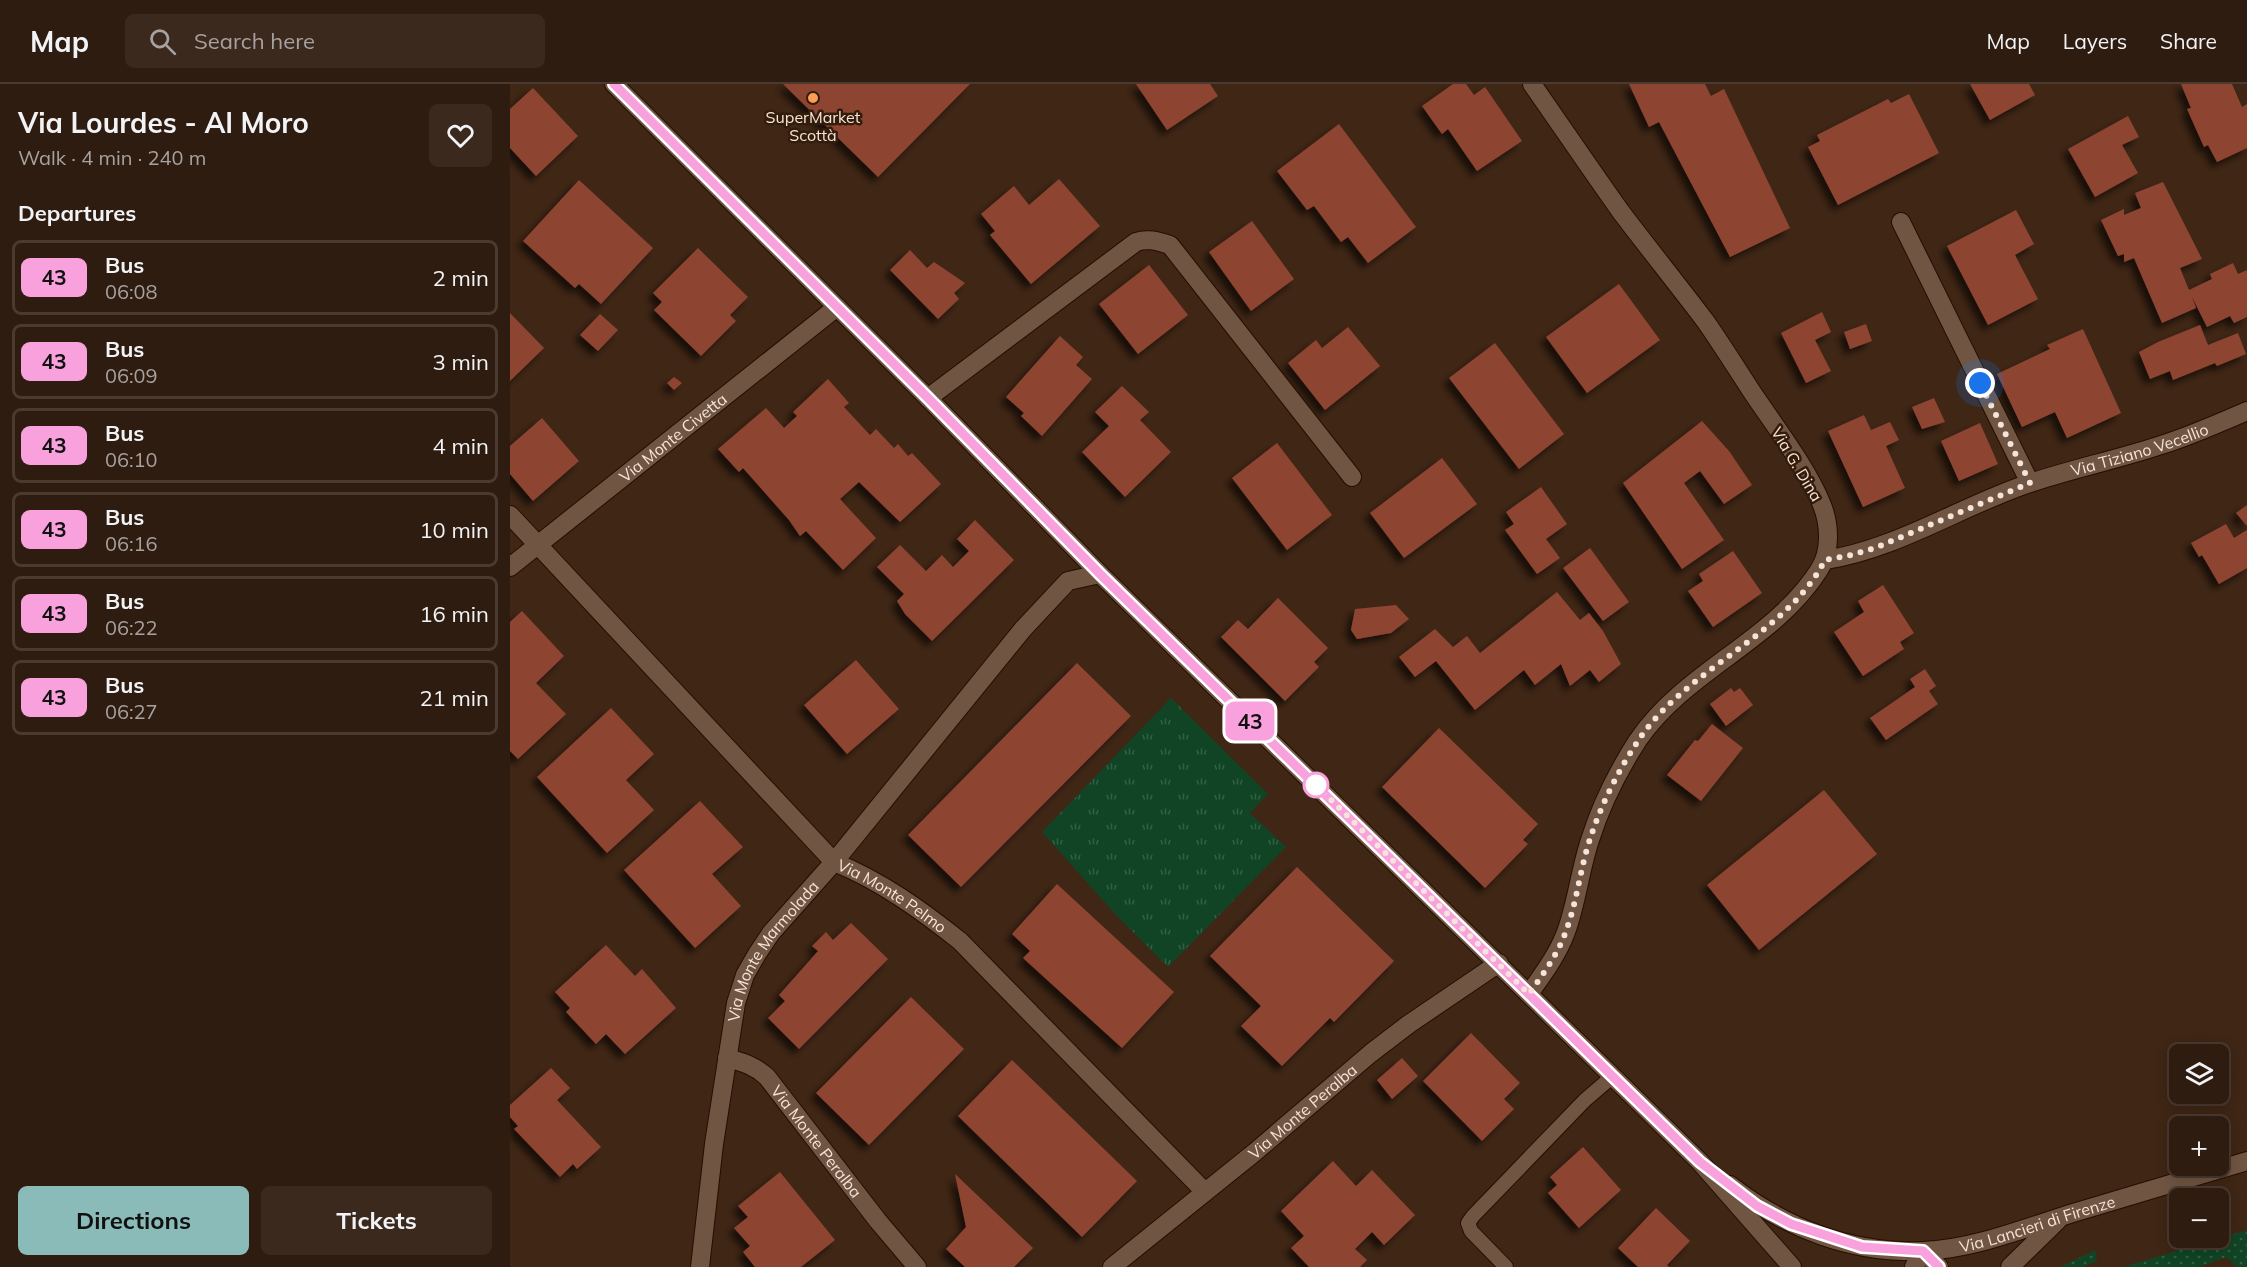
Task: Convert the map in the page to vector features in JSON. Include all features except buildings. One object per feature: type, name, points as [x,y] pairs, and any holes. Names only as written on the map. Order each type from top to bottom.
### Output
[{"type":"street","points":[[614,84],[928,398],[1100,574],[1700,1162],[1792,1267]]},
{"type":"street","name":"Via G. Dina","points":[[1529,994],[1552,960],[1566,932],[1590,840],[1616,777],[1636,743],[1654,717],[1682,691],[1775,619],[1800,595],[1825,560],[1828,536],[1824,508],[1805,474],[1707,324],[1622,213],[1532,84]]},
{"type":"street","points":[[1901,222],[2030,483]]},
{"type":"street","points":[[928,398],[1136,242],[1146,239],[1157,241],[1170,245],[1352,477]]},
{"type":"street","name":"Via Monte Civetta","points":[[510,567],[837,307]]},
{"type":"street","name":"Via Tiziano Vecellio","points":[[1825,560],[1875,548],[2030,483],[2157,447],[2198,433],[2247,411]]},
{"type":"street","name":"Via Monte Pelmo","points":[[510,515],[834,862],[870,879],[919,909],[960,941],[1205,1192]]},
{"type":"street","name":"Via Monte Marmolada","points":[[700,1267],[714,1144],[736,1003],[749,968],[771,933],[834,862],[1023,629],[1068,581],[1100,574]]},
{"type":"street","name":"Via Monte Peralba","points":[[1112,1267],[1255,1152],[1371,1053],[1409,1024],[1499,963]]},
{"type":"street","name":"Via Monte Peralba","points":[[727,1058],[747,1064],[767,1077],[917,1267]]},
{"type":"street","name":"Via Lancieri di Firenze","points":[[1700,1162],[1757,1206],[1791,1224],[1862,1247],[1923,1251],[1985,1240],[2247,1161]]},
{"type":"street","points":[[2010,1267],[2062,1217]]},
{"type":"street","points":[[1914,1267],[1923,1251],[1939,1267]]},
{"type":"lane","points":[[1506,1267],[1471,1231],[1468,1223],[1585,1100],[1613,1076]]},
{"type":"green space","points":[[1171,698],[1268,794],[1250,813],[1286,847],[1168,967],[1116,915],[1042,832]]},
{"type":"green space","points":[[2247,1230],[2247,1267],[2237,1267],[2226,1257],[2199,1267],[2123,1267],[2187,1248],[2229,1248],[2229,1235]]},
{"type":"green space","points":[[2095,1250],[2097,1261],[2083,1267],[2060,1267]]},
{"type":"bus line","name":"43","points":[[614,84],[928,398],[1100,574],[1700,1162],[1757,1206],[1791,1224],[1862,1247],[1923,1251],[1939,1267]]},
{"type":"place","name":"SuperMarket Scottà","points":[[813,98]]},
{"type":"route","points":[[1316,785],[1529,994],[1557,951],[1566,932],[1590,840],[1600,812],[1616,777],[1654,717],[1682,691],[1775,619],[1800,595],[1825,560],[1875,548],[2030,483],[1980,383]]}]
